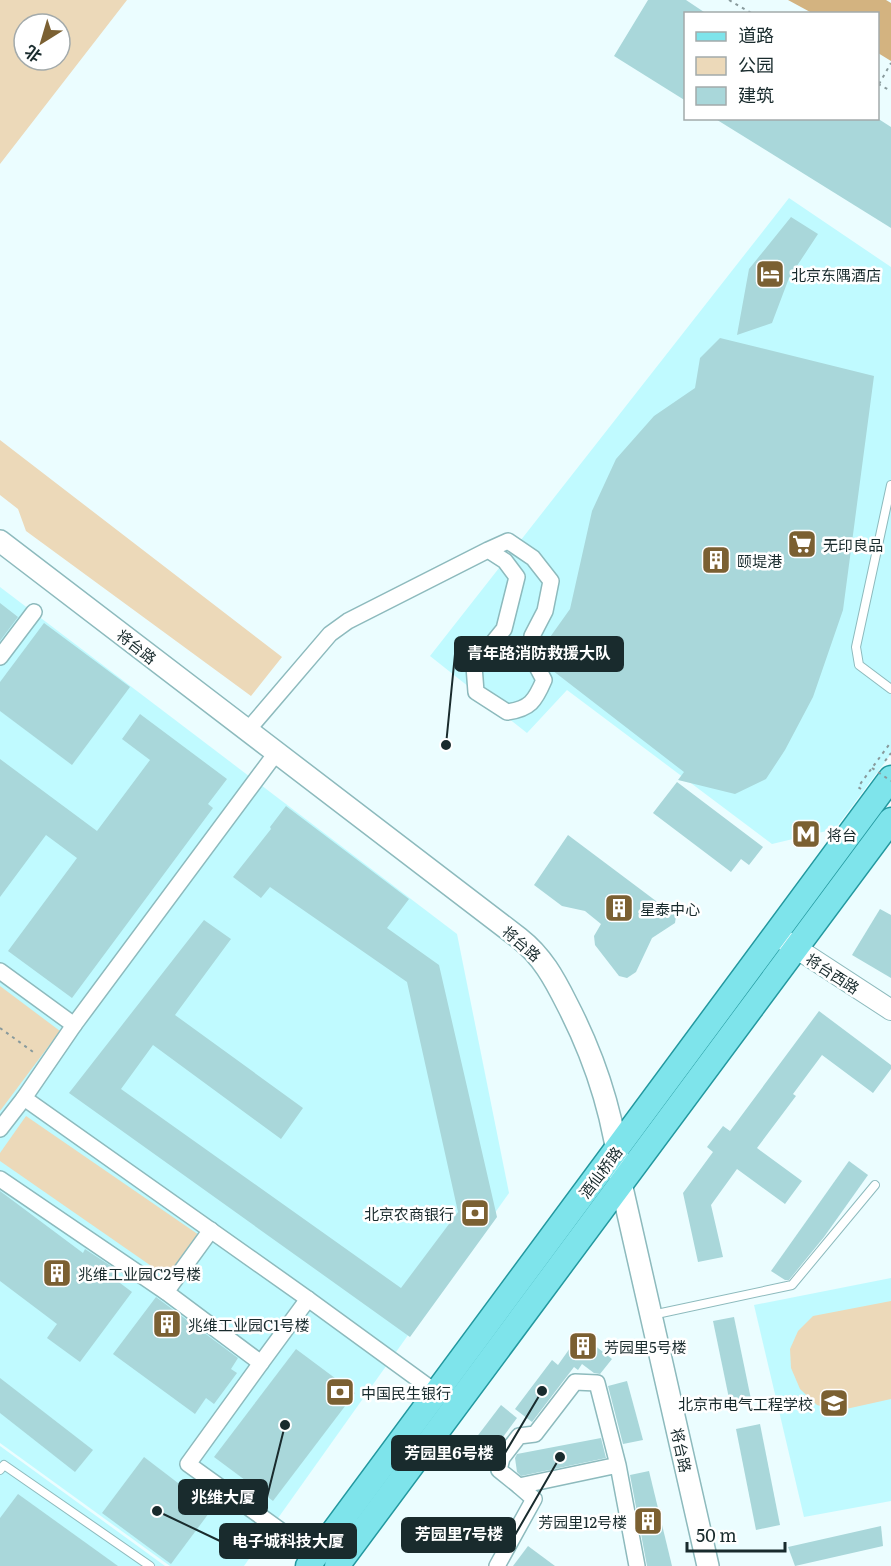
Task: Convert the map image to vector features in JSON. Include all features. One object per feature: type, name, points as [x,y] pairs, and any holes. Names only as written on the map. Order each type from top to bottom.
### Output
[{"type":"main road","name":"将台路","points":[[0,541],[528,946],[544,962],[583,1035],[602,1085],[618,1149],[621,1183],[708,1566]]},
{"type":"main road","name":"酒仙桥路","points":[[320,1563],[437,1393],[776,935],[881,774]]},
{"type":"main road","name":"酒仙桥路","points":[[320,1563],[621,1183],[891,820]]},
{"type":"street","points":[[247,731],[330,634],[348,621],[488,550],[508,541],[533,558],[551,581],[545,611],[532,636],[535,663],[544,680],[536,699],[522,710],[507,712],[476,692],[474,666],[504,629],[517,577],[505,561],[488,550]]},
{"type":"street","points":[[0,657],[34,612]]},
{"type":"street","points":[[0,1129],[74,1025],[276,753]]},
{"type":"street","name":"将台西路","points":[[776,935],[891,1010]]},
{"type":"street","points":[[0,971],[74,1025]]},
{"type":"street","points":[[24,1098],[437,1393]]},
{"type":"street","points":[[0,1179],[166,1292],[261,1363]]},
{"type":"street","points":[[166,1292],[211,1230]]},
{"type":"street","points":[[308,1299],[188,1464],[320,1563]]},
{"type":"street","points":[[497,1566],[534,1499],[499,1470],[502,1458],[519,1436],[535,1434],[575,1382],[597,1383],[618,1465],[637,1566]]},
{"type":"street","points":[[519,1486],[618,1465]]},
{"type":"lane","points":[[891,485],[856,647],[859,665],[891,689]]},
{"type":"lane","points":[[651,1315],[792,1285],[875,1185]]},
{"type":"lane","points":[[0,1470],[4,1464],[150,1566]]},
{"type":"path","points":[[729,0],[750,12]]},
{"type":"path","points":[[879,82],[891,63]]},
{"type":"path","points":[[891,742],[881,774],[858,787],[861,789],[881,774],[891,753]]},
{"type":"path","points":[[0,1028],[48,1063]]},
{"type":"shaded area","points":[[788,0],[886,0],[891,3],[891,61],[879,54],[879,12],[810,12]]},
{"type":"shaded area","name":"颐堤港","points":[[789,198],[891,267],[891,754],[835,829],[772,844],[567,690],[527,733],[430,656]]},
{"type":"shaded area","points":[[0,587],[457,934],[509,1193],[244,1566],[170,1566],[0,1443]]},
{"type":"shaded area","name":"北京市电气工程学校","points":[[891,1278],[891,1501],[804,1517],[754,1305]]},
{"type":"shaded area","points":[[0,1446],[165,1566],[0,1566]]},
{"type":"green space","points":[[0,0],[127,0],[72,71],[72,12],[12,12],[12,72],[71,72],[0,164]]},
{"type":"green space","points":[[0,440],[282,657],[251,696],[26,531],[18,509],[0,495]]},
{"type":"green space","points":[[0,986],[60,1031],[0,1111]]},
{"type":"green space","points":[[26,1116],[199,1235],[170,1279],[0,1161],[0,1153]]},
{"type":"green space","points":[[891,1301],[891,1399],[837,1411],[817,1405],[800,1389],[791,1368],[790,1349],[798,1331],[813,1316]]},
{"type":"building","points":[[648,0],[686,0],[704,12],[684,12],[684,100],[614,56]]},
{"type":"building","points":[[879,119],[891,127],[891,228],[717,120]]},
{"type":"building","name":"北京东隅酒店","points":[[791,217],[818,234],[789,278],[772,323],[737,335],[749,269]]},
{"type":"building","name":"颐堤港","points":[[720,338],[874,376],[843,610],[813,697],[785,750],[766,779],[735,794],[678,780],[684,772],[548,667],[544,660],[543,647],[570,609],[592,511],[616,459],[654,416],[695,388],[700,358]]},
{"type":"building","points":[[0,603],[18,617],[0,641]]},
{"type":"building","points":[[44,623],[130,687],[72,765],[0,711],[0,682]]},
{"type":"building","points":[[140,714],[227,779],[208,804],[213,808],[72,998],[8,951],[77,858],[46,835],[0,897],[0,759],[97,831],[150,760],[122,739]]},
{"type":"building","points":[[677,782],[763,847],[749,865],[741,859],[731,872],[653,813]]},
{"type":"building","points":[[286,806],[409,899],[387,928],[439,965],[497,1217],[410,1337],[69,1093],[204,920],[231,939],[175,1015],[303,1108],[281,1139],[153,1045],[121,1089],[401,1288],[458,1212],[407,982],[270,887],[261,898],[233,877]]},
{"type":"building","name":"星泰中心","points":[[568,835],[676,916],[675,923],[652,938],[636,972],[627,978],[619,976],[595,945],[594,936],[601,924],[585,911],[562,906],[534,885]]},
{"type":"building","points":[[880,909],[891,915],[891,978],[852,955]]},
{"type":"building","points":[[819,1011],[891,1065],[891,1069],[873,1093],[822,1055],[793,1094],[796,1096],[757,1148],[802,1181],[785,1204],[737,1169],[711,1205],[723,1257],[698,1262],[683,1193],[713,1152],[707,1147],[723,1126],[730,1131]]},
{"type":"building","points":[[849,1161],[868,1175],[824,1237],[789,1280],[785,1280],[771,1271]]},
{"type":"building","name":"兆维工业园C2号楼","points":[[0,1191],[83,1253],[85,1249],[117,1270],[112,1277],[132,1292],[80,1362],[47,1338],[57,1324],[0,1281]]},
{"type":"building","name":"兆维工业园C1号楼","points":[[156,1297],[238,1358],[231,1369],[237,1373],[214,1404],[206,1398],[195,1414],[113,1354]]},
{"type":"building","points":[[734,1317],[752,1404],[731,1408],[713,1321]]},
{"type":"building","points":[[580,1334],[612,1359],[600,1374],[594,1373],[582,1364],[578,1370],[574,1367],[532,1422],[515,1409],[552,1360],[558,1365]]},
{"type":"building","points":[[296,1349],[355,1393],[273,1501],[214,1457]]},
{"type":"building","points":[[0,1378],[93,1450],[75,1472],[0,1413]]},
{"type":"building","points":[[627,1381],[643,1440],[623,1444],[608,1386]]},
{"type":"building","points":[[501,1405],[517,1418],[483,1464],[466,1451]]},
{"type":"building","points":[[760,1424],[780,1525],[756,1530],[736,1429]]},
{"type":"building","points":[[601,1438],[606,1458],[521,1476],[517,1472],[515,1458],[517,1454]]},
{"type":"building","points":[[144,1457],[212,1509],[171,1564],[102,1513]]},
{"type":"building","name":"芳园里12号楼","points":[[649,1471],[672,1566],[647,1566],[630,1475]]},
{"type":"building","points":[[18,1494],[118,1566],[0,1566],[0,1518]]},
{"type":"building","points":[[881,1526],[883,1546],[795,1566],[788,1547]]},
{"type":"building","points":[[528,1546],[555,1566],[513,1566]]},
{"type":"place","name":"北京东隅酒店","points":[[770,274]]},
{"type":"place","name":"无印良品","points":[[802,544]]},
{"type":"place","name":"颐堤港","points":[[716,560]]},
{"type":"place","name":"青年路消防救援大队","points":[[446,745]]},
{"type":"place","name":"将台","points":[[806,834]]},
{"type":"place","name":"星泰中心","points":[[619,908]]},
{"type":"place","name":"北京农商银行","points":[[475,1213]]},
{"type":"place","name":"兆维工业园C2号楼","points":[[57,1273]]},
{"type":"place","name":"兆维工业园C1号楼","points":[[167,1324]]},
{"type":"place","name":"芳园里5号楼","points":[[583,1346]]},
{"type":"place","name":"芳园里6号楼","points":[[542,1391]]},
{"type":"place","name":"中国民生银行","points":[[340,1392]]},
{"type":"place","name":"北京市电气工程学校","points":[[834,1403]]},
{"type":"place","name":"兆维大厦","points":[[285,1425]]},
{"type":"place","name":"芳园里7号楼","points":[[560,1457]]},
{"type":"place","name":"电子城科技大厦","points":[[157,1511]]},
{"type":"place","name":"芳园里12号楼","points":[[648,1521]]}]
